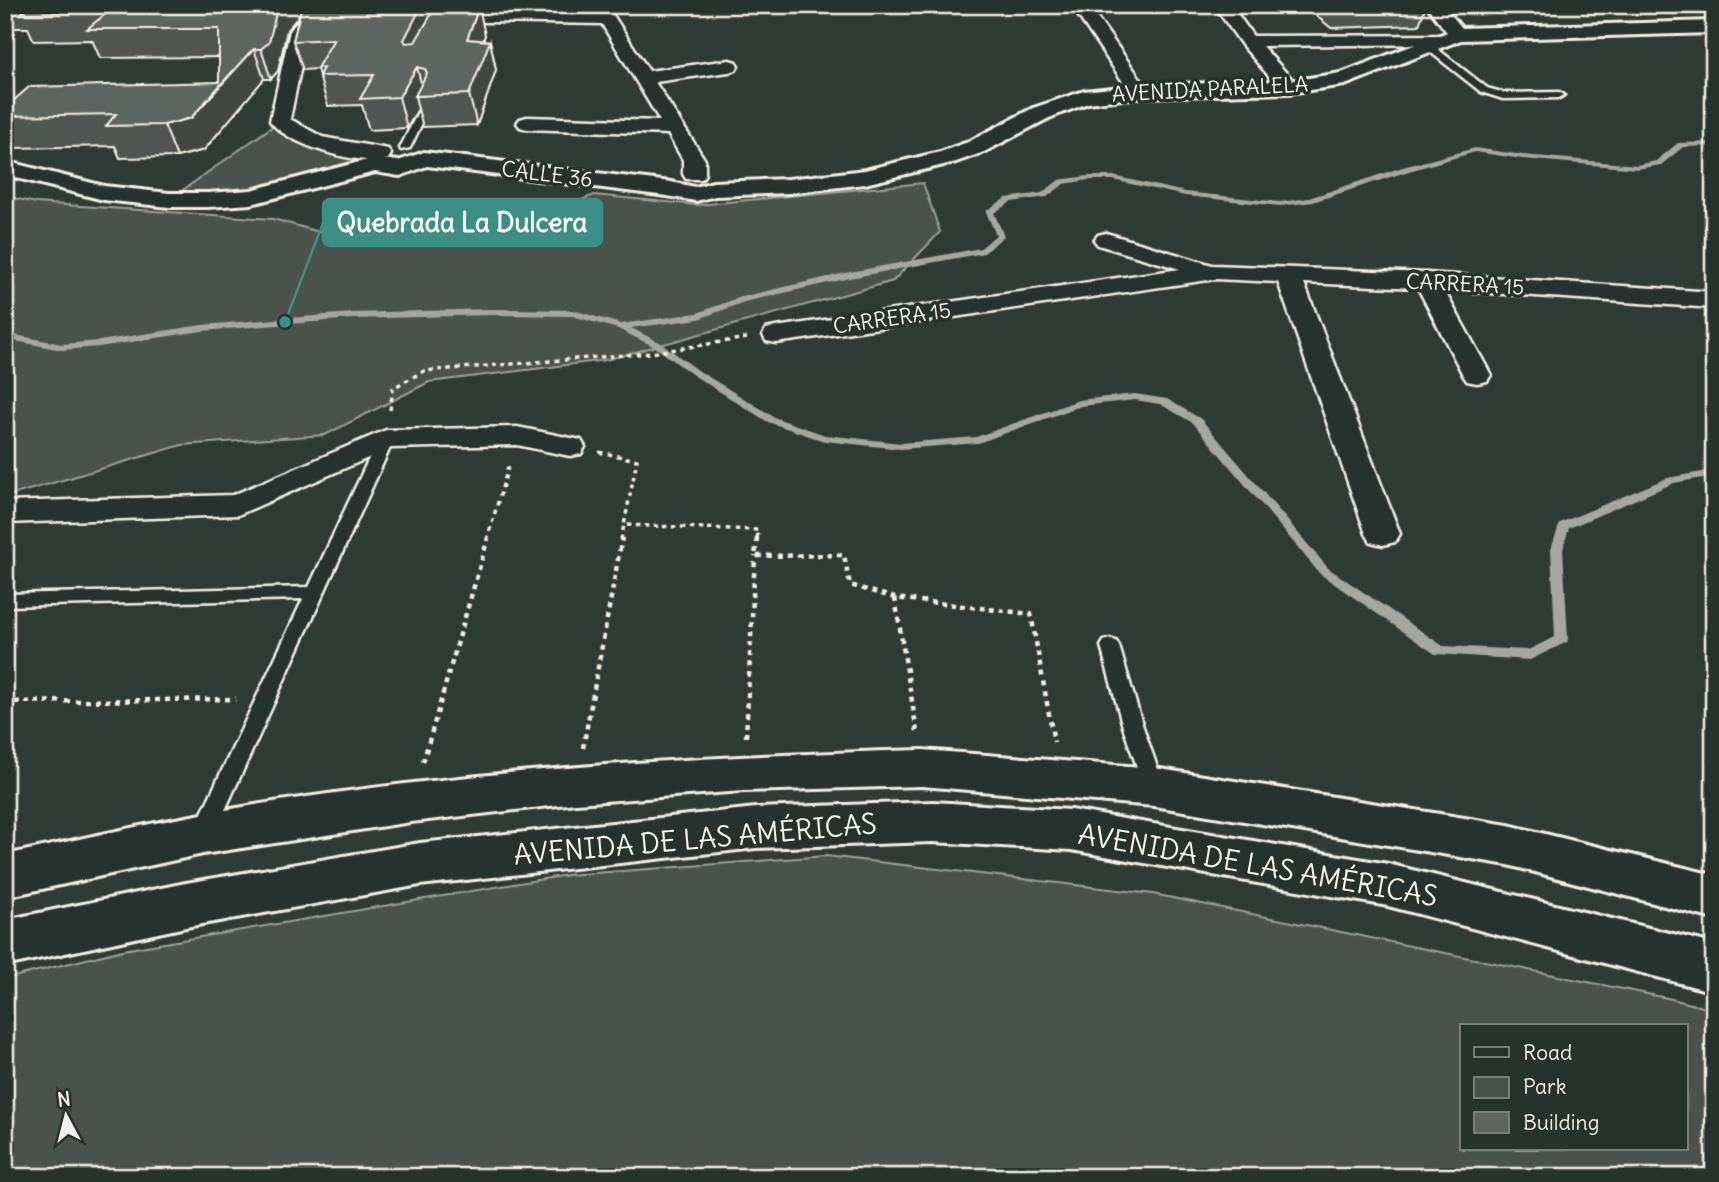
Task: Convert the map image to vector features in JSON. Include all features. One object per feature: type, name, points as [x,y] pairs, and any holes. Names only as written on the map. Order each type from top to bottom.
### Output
[{"type":"main road","name":"AVENIDA PARALELA","points":[[671,189],[685,194],[704,181],[788,186],[865,177],[976,148],[1064,103],[1084,97],[1139,91],[1289,87],[1345,79],[1444,39],[1714,27]]},
{"type":"main road","points":[[5,168],[104,193],[208,201],[251,197],[378,160],[400,169],[414,154]]},
{"type":"main road","name":"CALLE 36","points":[[414,154],[671,189]]},
{"type":"main road","points":[[6,879],[203,834],[411,803],[576,785],[744,773],[922,768],[1060,777],[1154,787],[1508,845],[1714,897]]},
{"type":"main road","name":"AVENIDA DE LAS AMÉRICAS","points":[[5,943],[186,905],[420,864],[756,828],[933,822],[1071,831],[1388,885],[1714,968]]},
{"type":"street","points":[[319,5],[299,31],[280,121],[291,131],[313,141],[378,160]]},
{"type":"street","points":[[1079,5],[1139,91]]},
{"type":"street","points":[[1222,5],[1248,41],[1289,87]]},
{"type":"street","points":[[423,17],[445,22],[610,12],[642,78],[694,160],[704,181]]},
{"type":"street","points":[[1248,41],[1444,39],[1433,13]]},
{"type":"street","points":[[642,78],[729,66]]},
{"type":"street","points":[[527,123],[674,128]]},
{"type":"street","name":"CARRERA 15","points":[[1106,240],[1215,272]]},
{"type":"street","name":"CARRERA 15","points":[[776,335],[1215,272],[1427,281],[1714,300]]},
{"type":"street","points":[[1288,275],[1383,534]]},
{"type":"street","points":[[1427,281],[1477,375]]},
{"type":"street","points":[[5,513],[238,505],[386,439],[517,436],[570,447]]},
{"type":"lane","points":[[1444,39],[1484,90],[1503,96],[1559,96]]},
{"type":"lane","points":[[414,154],[428,102]]},
{"type":"lane","points":[[203,834],[386,439]]},
{"type":"lane","points":[[5,600],[314,593]]},
{"type":"lane","points":[[1110,646],[1133,727],[1154,787]]},
{"type":"path","points":[[386,439],[393,388],[424,371],[651,353],[729,340]]},
{"type":"path","points":[[411,803],[517,436]]},
{"type":"path","points":[[570,447],[637,460],[576,785]]},
{"type":"path","points":[[624,525],[758,530],[744,773]]},
{"type":"path","points":[[755,556],[844,555],[850,585],[895,597],[1031,614],[1060,777]]},
{"type":"path","points":[[895,597],[922,768]]},
{"type":"path","points":[[5,702],[265,698]]},
{"type":"green space","points":[[280,121],[375,158],[251,197],[169,200]]},
{"type":"green space","points":[[923,183],[940,232],[893,281],[606,360],[429,382],[325,435],[182,445],[5,497],[5,196],[36,203],[273,219],[330,235],[536,219],[594,195],[697,205]]},
{"type":"green space","points":[[826,856],[1153,894],[1672,999],[1714,1010],[1714,1177],[5,1177],[5,979],[123,950],[567,875]]},
{"type":"building","points":[[32,5],[278,5],[269,42],[261,49],[254,49],[249,53],[191,118],[164,125],[106,126],[116,114],[5,116],[5,108],[29,87],[219,82],[219,29],[87,29],[109,11],[21,13]]},
{"type":"building","points":[[302,5],[408,5],[400,9],[420,9],[404,40],[406,43],[415,42],[435,8],[479,7],[467,39],[490,41],[469,94],[415,96],[427,73],[425,69],[417,67],[399,97],[360,99],[374,75],[319,76],[323,68],[317,68],[334,39],[293,41]]},
{"type":"waterway","points":[[621,327],[699,316],[741,300],[850,275],[984,250],[1000,236],[990,212],[1009,200],[1044,195],[1062,182],[1113,178],[1185,194],[1280,204],[1310,200],[1475,150],[1637,167],[1658,163],[1681,145],[1714,144]]},
{"type":"waterway","points":[[5,336],[62,347],[202,328],[352,316],[490,312],[573,313],[621,327]]},
{"type":"waterway","points":[[621,327],[658,345],[696,373],[772,420],[824,438],[901,446],[978,440],[1079,403],[1135,397],[1163,401],[1197,421],[1324,571],[1440,651],[1530,655],[1562,639],[1557,549],[1564,526],[1671,480],[1714,473]]},
{"type":"place","name":"Quebrada La Dulcera","points":[[285,322]]}]
